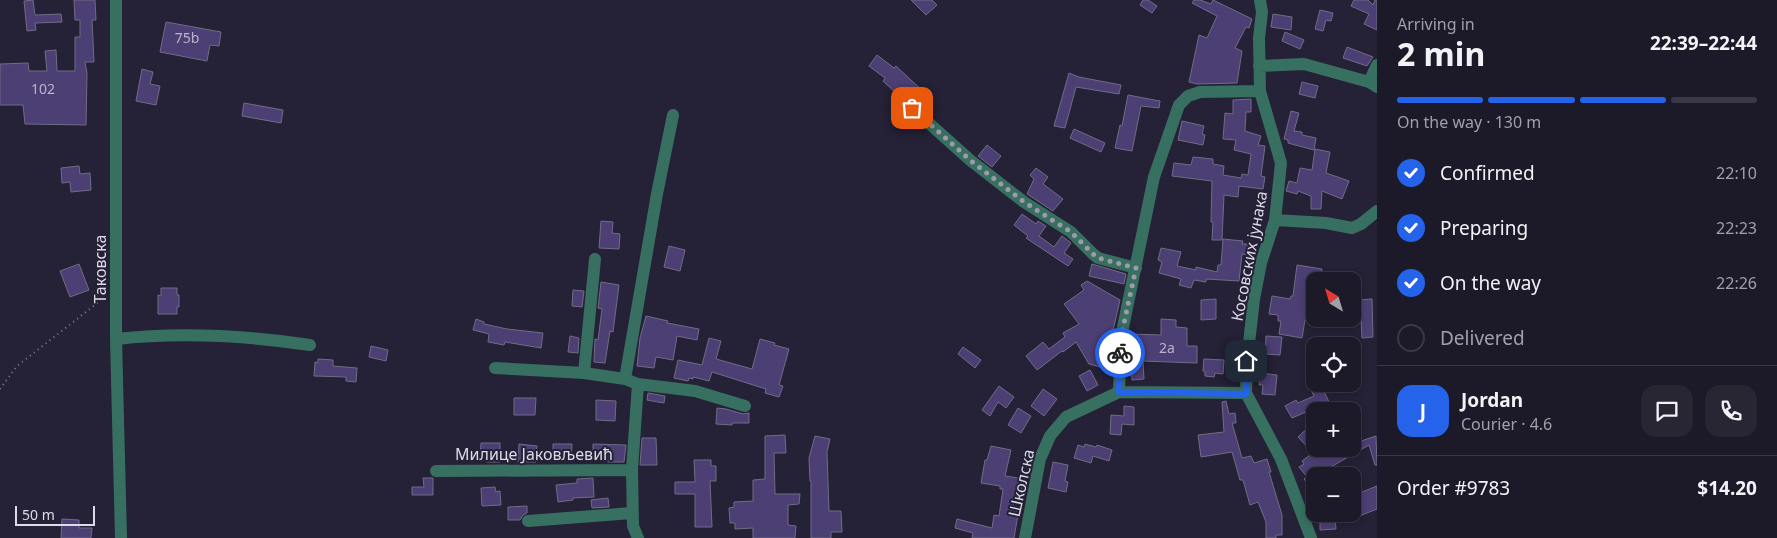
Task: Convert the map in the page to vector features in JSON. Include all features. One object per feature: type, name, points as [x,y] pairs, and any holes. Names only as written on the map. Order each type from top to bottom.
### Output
[{"type":"street","name":"Таковска","points":[[116,0],[116,339],[121,538]]},
{"type":"street","name":"Косовских јунака","points":[[1260,0],[1262,12],[1259,38],[1260,91],[1281,163],[1275,220],[1261,263],[1254,299],[1246,361],[1246,394],[1280,459],[1311,538]]},
{"type":"street","points":[[1259,66],[1304,64],[1373,85],[1377,65]]},
{"type":"street","points":[[1119,392],[1121,337],[1154,177],[1179,105],[1188,96],[1200,92],[1260,91]]},
{"type":"street","points":[[912,108],[970,160],[1024,202],[1071,232],[1098,258],[1136,268]]},
{"type":"street","points":[[625,379],[657,194],[673,115]]},
{"type":"street","points":[[1275,220],[1326,223],[1352,228],[1362,224],[1377,211]]},
{"type":"street","points":[[584,373],[595,259]]},
{"type":"street","points":[[116,339],[151,335],[271,339],[310,345]]},
{"type":"street","points":[[495,368],[584,373],[625,379],[638,384],[694,391],[745,406]]},
{"type":"street","points":[[638,384],[632,470],[632,513],[638,538]]},
{"type":"street","name":"Школска","points":[[1025,538],[1040,460],[1050,436],[1066,417],[1119,392],[1246,394]]},
{"type":"street","name":"Милице Јаковљевић","points":[[436,471],[632,470]]},
{"type":"street","points":[[528,521],[632,513]]},
{"type":"path","points":[[0,389],[17,366],[110,293],[116,292]]},
{"type":"building","points":[[33,0],[35,15],[61,14],[62,22],[35,23],[36,30],[27,31],[24,1]]},
{"type":"building","points":[[74,0],[95,0],[96,20],[92,20],[94,62],[85,62],[87,73],[86,125],[25,124],[23,105],[0,105],[0,64],[28,63],[29,71],[47,71],[45,51],[56,50],[57,71],[75,71],[75,37],[80,37],[80,20],[75,20]]},
{"type":"building","points":[[911,0],[932,0],[937,5],[926,15]]},
{"type":"building","points":[[1143,0],[1148,0],[1157,6],[1152,13],[1140,5]]},
{"type":"building","points":[[1194,0],[1211,4],[1213,0],[1252,19],[1249,28],[1246,27],[1235,48],[1242,51],[1237,83],[1197,84],[1189,82],[1199,35],[1207,38],[1217,16],[1192,3]]},
{"type":"building","points":[[1354,0],[1368,0],[1373,5],[1375,0],[1377,0],[1377,30],[1364,24],[1369,14],[1351,6]]},
{"type":"building","points":[[1320,10],[1333,13],[1331,21],[1326,20],[1323,31],[1315,29]]},
{"type":"building","points":[[1273,14],[1292,17],[1291,30],[1271,27]]},
{"type":"building","points":[[166,22],[221,32],[219,46],[210,45],[207,61],[160,52]]},
{"type":"building","points":[[1285,32],[1304,40],[1300,49],[1282,41]]},
{"type":"building","points":[[1347,47],[1373,57],[1367,66],[1343,58]]},
{"type":"building","points":[[877,55],[894,68],[896,66],[927,95],[921,102],[904,87],[897,94],[883,81],[885,78],[869,66]]},
{"type":"building","points":[[142,69],[153,72],[150,84],[160,86],[156,105],[136,101]]},
{"type":"building","points":[[1069,73],[1079,77],[1121,85],[1119,94],[1076,87],[1065,128],[1054,126]]},
{"type":"building","points":[[1302,82],[1318,86],[1315,98],[1299,94]]},
{"type":"building","points":[[1128,95],[1160,101],[1159,108],[1141,106],[1132,151],[1115,148],[1120,125],[1122,126]]},
{"type":"building","points":[[1251,99],[1251,112],[1246,112],[1245,131],[1261,136],[1258,145],[1265,146],[1261,176],[1265,177],[1263,189],[1239,186],[1238,197],[1224,195],[1222,240],[1212,240],[1212,181],[1172,176],[1174,163],[1191,165],[1193,157],[1213,159],[1213,164],[1224,166],[1223,175],[1241,178],[1242,174],[1248,175],[1251,154],[1234,150],[1236,140],[1223,139],[1225,113],[1233,114],[1233,100]]},
{"type":"building","points":[[244,103],[283,110],[281,123],[242,116]]},
{"type":"building","points":[[1291,111],[1299,113],[1294,131],[1316,138],[1314,150],[1288,143],[1288,140],[1284,139]]},
{"type":"building","points":[[1182,121],[1204,126],[1202,134],[1205,135],[1203,145],[1178,140]]},
{"type":"building","points":[[1074,129],[1105,143],[1101,152],[1070,138]]},
{"type":"building","points":[[987,145],[1001,156],[992,167],[978,156]]},
{"type":"building","points":[[1315,149],[1330,152],[1326,173],[1349,181],[1342,199],[1322,191],[1321,209],[1311,209],[1311,196],[1298,191],[1297,194],[1286,191],[1289,181],[1297,183],[1300,168],[1312,170]]},
{"type":"building","points":[[79,166],[80,174],[90,173],[91,190],[71,192],[70,182],[62,183],[61,168]]},
{"type":"building","points":[[1036,168],[1048,177],[1043,184],[1063,199],[1053,211],[1027,194],[1034,179],[1030,175]]},
{"type":"building","points":[[1022,214],[1036,224],[1038,221],[1046,226],[1039,236],[1054,247],[1062,236],[1071,243],[1064,253],[1073,259],[1068,266],[1026,238],[1028,236],[1014,225]]},
{"type":"building","points":[[601,221],[613,222],[612,233],[620,234],[619,249],[599,248]]},
{"type":"building","points":[[1223,239],[1243,241],[1242,244],[1249,244],[1248,255],[1242,254],[1239,281],[1206,279],[1206,282],[1194,280],[1191,288],[1179,285],[1181,279],[1159,273],[1162,262],[1158,260],[1161,248],[1181,252],[1177,266],[1196,270],[1196,267],[1217,272],[1218,265],[1221,265]]},
{"type":"building","points":[[669,246],[685,250],[680,271],[664,267]]},
{"type":"building","points":[[79,264],[89,290],[70,297],[60,271]]},
{"type":"building","points":[[1092,264],[1126,274],[1124,284],[1089,276]]},
{"type":"building","points":[[1297,265],[1322,269],[1322,272],[1306,272],[1306,320],[1302,338],[1279,334],[1281,321],[1278,321],[1278,315],[1269,314],[1272,296],[1290,299],[1293,296]]},
{"type":"building","points":[[1087,281],[1120,300],[1111,339],[1113,340],[1111,370],[1089,364],[1076,342],[1037,370],[1026,356],[1043,342],[1049,349],[1065,337],[1063,333],[1079,324],[1064,304],[1084,290],[1081,285]]},
{"type":"building","points":[[601,282],[619,285],[613,332],[610,331],[605,363],[594,362],[595,339],[598,340],[602,309],[598,308]]},
{"type":"building","points":[[161,288],[177,288],[179,307],[177,307],[177,314],[158,314],[158,295],[161,296]]},
{"type":"building","points":[[573,290],[584,291],[582,307],[572,306]]},
{"type":"building","points":[[1216,299],[1216,319],[1201,320],[1201,300]]},
{"type":"building","points":[[1372,299],[1373,337],[1362,338],[1361,300]]},
{"type":"building","points":[[646,316],[668,321],[667,323],[699,329],[697,340],[677,336],[673,360],[656,357],[654,368],[637,366],[640,338]]},
{"type":"building","points":[[476,319],[484,322],[484,324],[507,329],[543,333],[541,348],[505,342],[504,345],[488,342],[489,334],[473,330]]},
{"type":"building","points":[[1161,319],[1176,320],[1176,327],[1187,328],[1187,346],[1197,346],[1197,363],[1143,361],[1144,379],[1132,380],[1130,360],[1131,334],[1161,335]]},
{"type":"building","points":[[570,336],[579,338],[578,353],[568,352]]},
{"type":"building","points":[[1266,336],[1282,337],[1280,355],[1265,354]]},
{"type":"building","points":[[709,338],[721,341],[716,359],[752,369],[760,339],[789,349],[779,385],[783,386],[779,397],[765,393],[766,389],[712,372],[709,381],[693,377],[693,379],[689,378],[688,381],[674,378],[678,360],[702,365]]},
{"type":"building","points":[[371,346],[388,350],[386,361],[369,357]]},
{"type":"building","points":[[963,347],[981,360],[975,368],[958,354]]},
{"type":"building","points":[[318,359],[333,360],[333,366],[357,368],[356,382],[346,381],[346,377],[314,376],[315,362],[318,363]]},
{"type":"building","points":[[1204,359],[1224,360],[1223,374],[1215,373],[1214,377],[1205,376],[1205,371],[1203,371]]},
{"type":"building","points":[[1090,370],[1098,385],[1087,391],[1079,376]]},
{"type":"building","points":[[1260,373],[1277,375],[1275,395],[1262,394],[1263,385],[1259,385]]},
{"type":"building","points":[[999,386],[1014,397],[1006,408],[998,402],[990,416],[982,410]]},
{"type":"building","points":[[1043,389],[1057,399],[1044,416],[1031,406]]},
{"type":"building","points":[[1312,392],[1324,392],[1329,402],[1306,402],[1306,412],[1292,418],[1285,406],[1296,400],[1298,403],[1314,396]]},
{"type":"building","points":[[648,393],[665,396],[664,403],[647,400]]},
{"type":"building","points":[[514,398],[536,398],[535,415],[514,415]]},
{"type":"building","points":[[596,400],[616,401],[615,421],[596,420]]},
{"type":"building","points":[[1226,401],[1229,414],[1235,413],[1236,423],[1232,423],[1242,458],[1251,456],[1254,463],[1267,459],[1282,515],[1282,535],[1276,535],[1276,538],[1266,538],[1266,522],[1258,502],[1250,505],[1232,452],[1201,457],[1198,435],[1224,432],[1222,402]]},
{"type":"building","points":[[1124,406],[1134,407],[1134,425],[1122,424],[1121,435],[1110,434],[1111,415],[1124,416]]},
{"type":"building","points":[[717,408],[743,414],[749,413],[749,423],[716,424]]},
{"type":"building","points":[[1018,408],[1031,416],[1021,433],[1008,425]]},
{"type":"building","points":[[1306,429],[1306,446],[1298,437]]},
{"type":"building","points":[[785,435],[786,453],[774,453],[775,494],[800,494],[799,504],[788,505],[788,525],[796,526],[795,538],[753,538],[753,528],[735,529],[735,523],[730,523],[729,508],[734,507],[734,502],[753,501],[753,480],[765,479],[765,436]]},
{"type":"building","points":[[815,436],[830,439],[827,452],[829,511],[841,511],[842,532],[831,532],[831,538],[811,538],[809,458]]},
{"type":"building","points":[[1376,436],[1377,465],[1375,465],[1369,445],[1361,450],[1361,441]]},
{"type":"building","points":[[642,438],[656,438],[657,465],[640,465]]},
{"type":"building","points":[[481,443],[500,443],[500,462],[487,462],[487,458],[480,458]]},
{"type":"building","points":[[519,444],[537,446],[536,462],[518,462]]},
{"type":"building","points":[[553,444],[572,444],[571,460],[553,460]]},
{"type":"building","points":[[593,444],[626,445],[624,462],[608,462],[608,455],[593,454]]},
{"type":"building","points":[[1085,444],[1096,447],[1097,445],[1112,450],[1109,461],[1093,456],[1091,463],[1074,458],[1078,445],[1084,447]]},
{"type":"building","points":[[991,446],[1011,450],[1005,476],[1018,478],[1018,481],[1022,482],[1021,492],[1015,491],[1013,508],[1019,509],[1014,538],[972,538],[973,533],[955,528],[957,519],[992,528],[994,515],[999,516],[1003,489],[1000,489],[1000,486],[981,483],[985,460],[987,460]]},
{"type":"building","points":[[1308,457],[1348,457],[1331,467],[1306,467],[1306,476],[1299,467],[1304,464],[1302,461]]},
{"type":"building","points":[[694,460],[711,460],[711,466],[716,466],[716,481],[710,481],[712,527],[695,527],[695,494],[675,494],[675,482],[695,482]]},
{"type":"building","points":[[1053,462],[1068,465],[1065,481],[1068,482],[1066,492],[1048,488]]},
{"type":"building","points":[[423,478],[433,478],[433,495],[412,495],[412,487],[424,487]]},
{"type":"building","points":[[593,478],[594,497],[573,498],[573,500],[558,502],[556,485],[577,483],[577,479]]},
{"type":"building","points":[[1377,486],[1377,509],[1361,515],[1361,492]]},
{"type":"building","points":[[495,487],[496,492],[500,491],[501,505],[482,506],[481,488]]},
{"type":"building","points":[[608,498],[609,507],[592,508],[591,500]]},
{"type":"building","points":[[527,506],[527,513],[520,520],[508,520],[508,507]]},
{"type":"building","points":[[62,519],[79,520],[79,528],[92,528],[91,538],[61,538]]},
{"type":"building","points":[[1320,522],[1335,522],[1336,529],[1320,530]]},
{"type":"way so far","points":[[912,108],[970,160],[1024,202],[1071,232],[1098,258],[1136,268],[1121,337],[1120,353]]},
{"type":"route","points":[[1120,353],[1119,392],[1246,394],[1246,361]]}]
